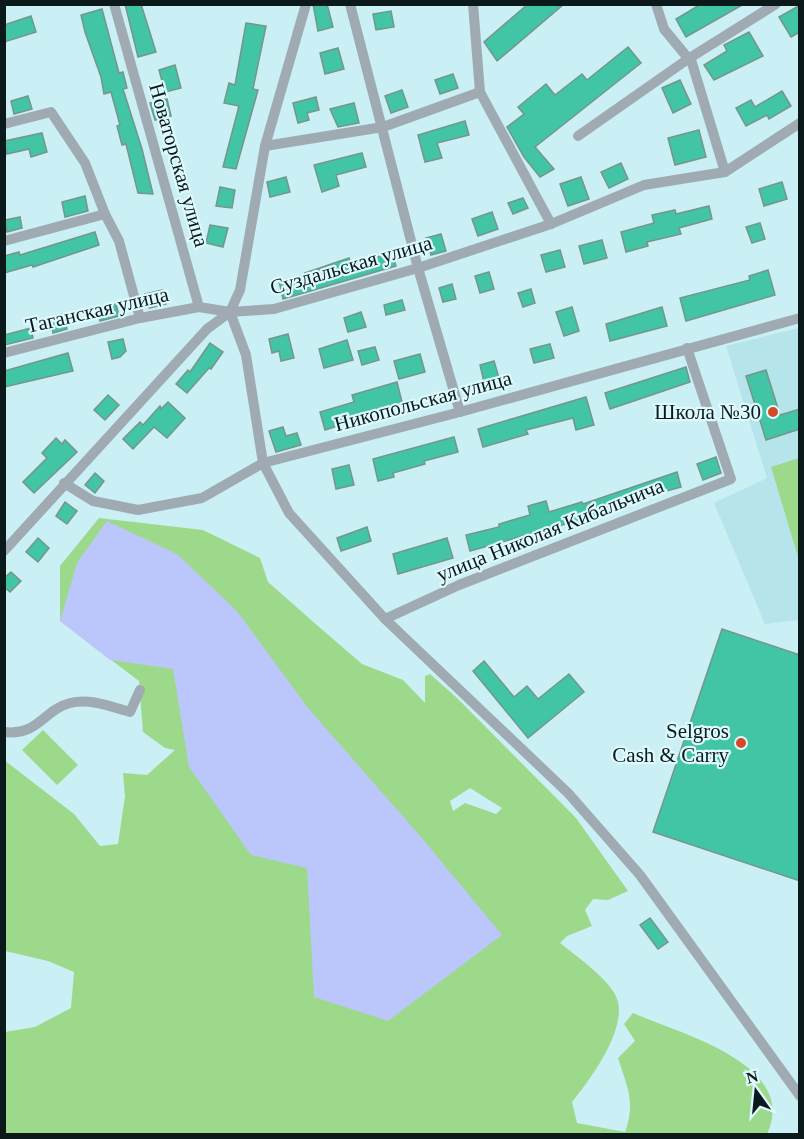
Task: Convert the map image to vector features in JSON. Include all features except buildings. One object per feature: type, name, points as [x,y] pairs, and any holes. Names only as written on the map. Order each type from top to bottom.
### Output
[{"type":"street","name":"Новаторская улица","points":[[114,4],[199,307]]},
{"type":"street","points":[[4,550],[207,329],[230,312],[240,290],[265,146],[306,4]]},
{"type":"street","points":[[350,4],[418,268],[460,412]]},
{"type":"street","points":[[474,4],[480,92],[551,224]]},
{"type":"street","points":[[656,4],[664,29],[692,63],[725,172],[800,123]]},
{"type":"street","points":[[578,136],[688,58],[776,4]]},
{"type":"street","points":[[265,146],[383,127],[480,92]]},
{"type":"street","points":[[4,124],[51,112],[85,163],[105,214],[119,241],[140,318]]},
{"type":"street","name":"Суздальская улица","points":[[230,312],[274,309],[418,268],[551,224],[645,185],[725,172]]},
{"type":"street","points":[[4,241],[105,214]]},
{"type":"street","points":[[199,307],[230,312]]},
{"type":"street","name":"Таганская улица","points":[[4,353],[140,318],[199,307]]},
{"type":"street","points":[[230,312],[246,355],[263,463],[289,513],[385,620],[568,793],[640,875],[800,1096]]},
{"type":"street","name":"Никопольская улица","points":[[64,483],[93,501],[138,510],[202,498],[263,463],[460,412],[800,318]]},
{"type":"street","name":"улица Николая Кибальчича","points":[[385,620],[459,585],[731,479],[687,348]]},
{"type":"street","points":[[4,732],[21,734],[69,703],[94,702],[130,712],[140,690]]},
{"type":"shaded area","name":"Школа №30","points":[[799,328],[799,620],[765,624],[714,503],[767,478],[726,346]]},
{"type":"green space","points":[[800,458],[799,560],[771,467]]},
{"type":"green space","points":[[99,518],[203,530],[260,558],[268,582],[311,620],[362,664],[403,680],[425,703],[425,676],[430,674],[457,698],[576,818],[628,891],[608,900],[593,899],[585,910],[592,926],[567,936],[560,943],[610,986],[618,1002],[619,1014],[611,1041],[596,1069],[572,1102],[577,1123],[625,1132],[630,1103],[618,1058],[635,1041],[624,1024],[633,1013],[704,1042],[751,1070],[766,1088],[773,1110],[767,1134],[5,1134],[5,1032],[35,1027],[71,1008],[74,972],[48,961],[5,951],[4,760],[74,814],[100,846],[118,844],[125,796],[123,773],[147,775],[175,750],[165,748],[143,732],[139,681],[60,621],[60,566]],"holes":[[[470,788],[502,808],[496,814],[465,803],[453,811],[450,801]]]},
{"type":"green space","points":[[43,730],[78,765],[57,785],[22,750]]},
{"type":"water","points":[[107,521],[177,554],[237,611],[308,708],[421,837],[502,935],[388,1021],[314,997],[307,868],[251,855],[189,767],[173,669],[110,660],[60,621],[77,563]]},
{"type":"place","name":"Школа №30","points":[[773,412]]},
{"type":"place","name":"Selgros Cash & Carry","points":[[741,743]]}]
